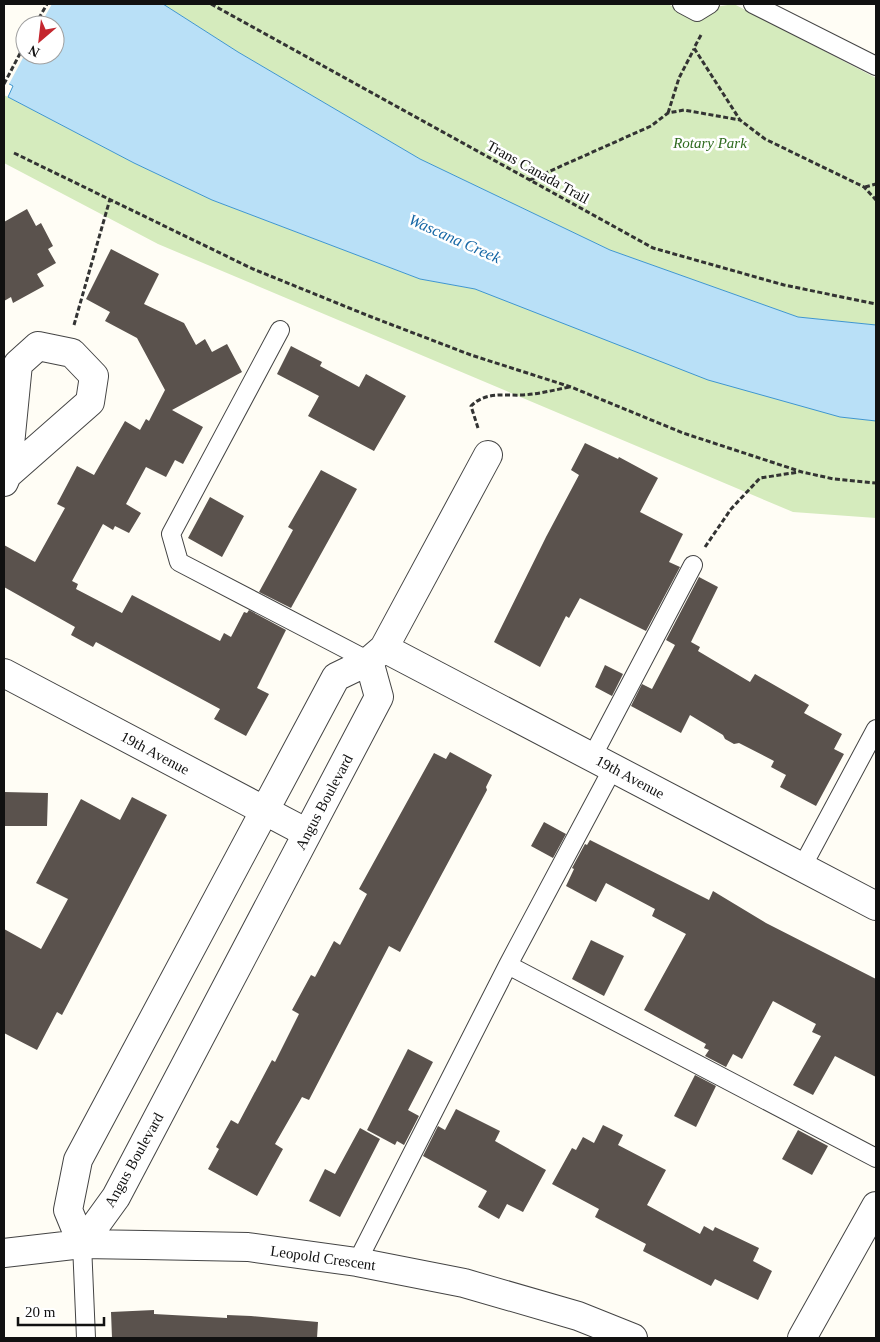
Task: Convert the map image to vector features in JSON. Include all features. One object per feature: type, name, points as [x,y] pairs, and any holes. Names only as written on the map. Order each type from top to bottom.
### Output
[{"type":"street","points":[[38,346],[72,353],[94,376],[90,402],[6,478],[18,364],[38,346]]},
{"type":"street","points":[[82,1244],[68,1210],[78,1160],[336,677],[376,655],[488,456]]},
{"type":"street","name":"19th Avenue","points":[[376,655],[602,762],[876,906]]},
{"type":"street","name":"Angus Boulevard","points":[[82,1244],[116,1197],[379,697],[376,655]]},
{"type":"street","name":"19th Avenue","points":[[4,673],[307,833]]},
{"type":"street","points":[[802,1338],[876,1206]]},
{"type":"street","name":"Leopold Crescent","points":[[4,1253],[82,1244],[248,1247],[357,1262],[464,1283],[578,1316],[633,1338]]},
{"type":"lane","points":[[753,4],[876,66]]},
{"type":"lane","points":[[280,330],[171,534],[179,562],[376,655]]},
{"type":"lane","points":[[357,1262],[508,965],[693,565]]},
{"type":"lane","points":[[802,868],[876,729]]},
{"type":"lane","points":[[508,965],[876,1158]]},
{"type":"lane","points":[[82,1244],[86,1338]]},
{"type":"path","points":[[41,15],[47,4]]},
{"type":"path","name":"Trans Canada Trail","points":[[211,4],[653,248],[784,285],[876,304]]},
{"type":"path","points":[[668,114],[679,78],[709,19],[696,6]]},
{"type":"path","points":[[694,48],[740,120],[765,139],[864,187],[876,200]]},
{"type":"path","points":[[4,84],[15,63]]},
{"type":"path","points":[[530,180],[651,126],[668,114],[684,110],[740,120]]},
{"type":"path","points":[[14,153],[253,269],[369,316],[471,355],[571,387],[683,433],[802,472],[834,479],[876,483]]},
{"type":"path","points":[[864,187],[876,184]]},
{"type":"path","points":[[66,352],[110,199]]},
{"type":"path","points":[[488,456],[471,406],[478,399],[490,395],[522,395],[571,387]]},
{"type":"path","points":[[693,565],[732,509],[760,478],[802,472]]},
{"type":"green space","name":"Rotary Park","points":[[163,4],[668,4],[683,12],[734,4],[876,78],[876,325],[798,317],[610,250],[420,159],[238,52]]},
{"type":"green space","points":[[4,95],[134,163],[212,200],[420,279],[475,289],[840,417],[876,421],[876,518],[793,512],[158,244],[4,163]]},
{"type":"water","name":"Wascana Creek","points":[[4,4],[163,4],[238,52],[420,159],[610,250],[798,317],[876,325],[876,421],[840,417],[708,380],[475,289],[420,279],[212,200],[134,163],[8,97],[13,86],[4,81]]},
{"type":"pier","points":[[4,4],[52,4],[46,15],[15,15],[15,65],[19,65],[8,86],[4,84]]},
{"type":"building","points":[[27,209],[36,226],[41,223],[53,246],[48,249],[56,263],[37,274],[44,286],[13,303],[11,297],[4,301],[4,222]]},
{"type":"building","points":[[111,249],[159,274],[144,304],[184,323],[196,345],[205,339],[212,352],[227,344],[242,372],[172,410],[203,427],[183,464],[175,460],[166,477],[146,467],[126,504],[141,513],[129,533],[115,526],[113,530],[103,524],[72,581],[78,584],[76,589],[122,613],[132,595],[220,641],[224,633],[231,637],[244,612],[247,613],[249,610],[286,630],[257,688],[269,694],[246,736],[214,719],[220,709],[96,642],[93,647],[71,635],[75,627],[4,587],[4,545],[35,562],[65,508],[57,504],[77,466],[94,475],[125,421],[140,430],[146,419],[149,421],[165,390],[137,338],[105,321],[110,312],[86,299]]},
{"type":"building","points":[[291,346],[322,362],[320,366],[359,387],[366,374],[406,396],[374,451],[308,416],[319,396],[277,374]]},
{"type":"building","points":[[585,443],[618,459],[619,457],[658,478],[640,512],[683,534],[669,562],[680,567],[646,631],[580,598],[569,618],[566,616],[540,667],[494,642],[579,475],[571,470]]},
{"type":"building","points":[[321,470],[357,489],[291,608],[259,592],[293,530],[288,527]]},
{"type":"building","points":[[210,497],[244,516],[222,557],[188,538]]},
{"type":"building","points":[[699,577],[718,587],[691,642],[700,647],[698,651],[750,682],[755,674],[809,705],[804,713],[842,734],[834,749],[844,754],[816,806],[780,787],[786,775],[771,767],[774,761],[739,743],[734,744],[690,715],[681,733],[631,706],[642,684],[652,689],[675,645],[666,640]]},
{"type":"building","points":[[605,665],[623,674],[612,696],[595,687]]},
{"type":"building","points":[[450,752],[492,775],[486,787],[487,790],[400,952],[389,946],[309,1100],[302,1097],[275,1144],[283,1149],[257,1196],[208,1169],[219,1149],[216,1147],[231,1120],[238,1124],[272,1060],[275,1062],[299,1014],[292,1010],[311,975],[315,977],[334,941],[340,945],[367,894],[359,889],[434,753],[446,759]]},
{"type":"building","points":[[4,792],[48,793],[47,826],[4,826]]},
{"type":"building","points":[[132,797],[167,815],[62,1015],[57,1012],[37,1050],[4,1033],[4,929],[41,949],[68,899],[36,883],[81,799],[120,820]]},
{"type":"building","points":[[544,822],[566,834],[553,858],[531,846]]},
{"type":"building","points":[[590,840],[709,900],[713,891],[766,923],[876,979],[876,1077],[835,1056],[813,1095],[793,1085],[821,1036],[812,1032],[816,1024],[773,1001],[742,1059],[733,1054],[726,1067],[705,1056],[709,1050],[704,1048],[706,1044],[644,1010],[686,934],[652,916],[655,909],[606,883],[596,902],[566,886],[574,869],[572,868],[585,844],[587,845]]},
{"type":"building","points":[[591,940],[624,956],[604,996],[572,979]]},
{"type":"building","points":[[408,1049],[433,1062],[408,1110],[419,1116],[404,1145],[397,1141],[395,1145],[367,1130]]},
{"type":"building","points":[[695,1075],[716,1086],[696,1127],[674,1116]]},
{"type":"building","points":[[456,1109],[500,1131],[495,1141],[546,1170],[523,1212],[507,1204],[499,1219],[478,1207],[487,1191],[423,1156],[438,1126],[445,1130]]},
{"type":"building","points":[[603,1125],[623,1135],[618,1145],[666,1170],[647,1205],[700,1234],[704,1226],[713,1231],[715,1227],[759,1248],[753,1261],[772,1271],[758,1300],[715,1279],[711,1286],[643,1251],[646,1244],[595,1217],[599,1209],[552,1184],[572,1148],[576,1150],[583,1137],[594,1143]]},
{"type":"building","points":[[360,1128],[380,1139],[340,1217],[309,1201],[325,1169],[335,1174]]},
{"type":"building","points":[[798,1130],[828,1146],[812,1175],[782,1159]]},
{"type":"building","points":[[154,1310],[154,1314],[227,1318],[227,1315],[251,1316],[318,1322],[317,1338],[112,1338],[111,1312]]}]
